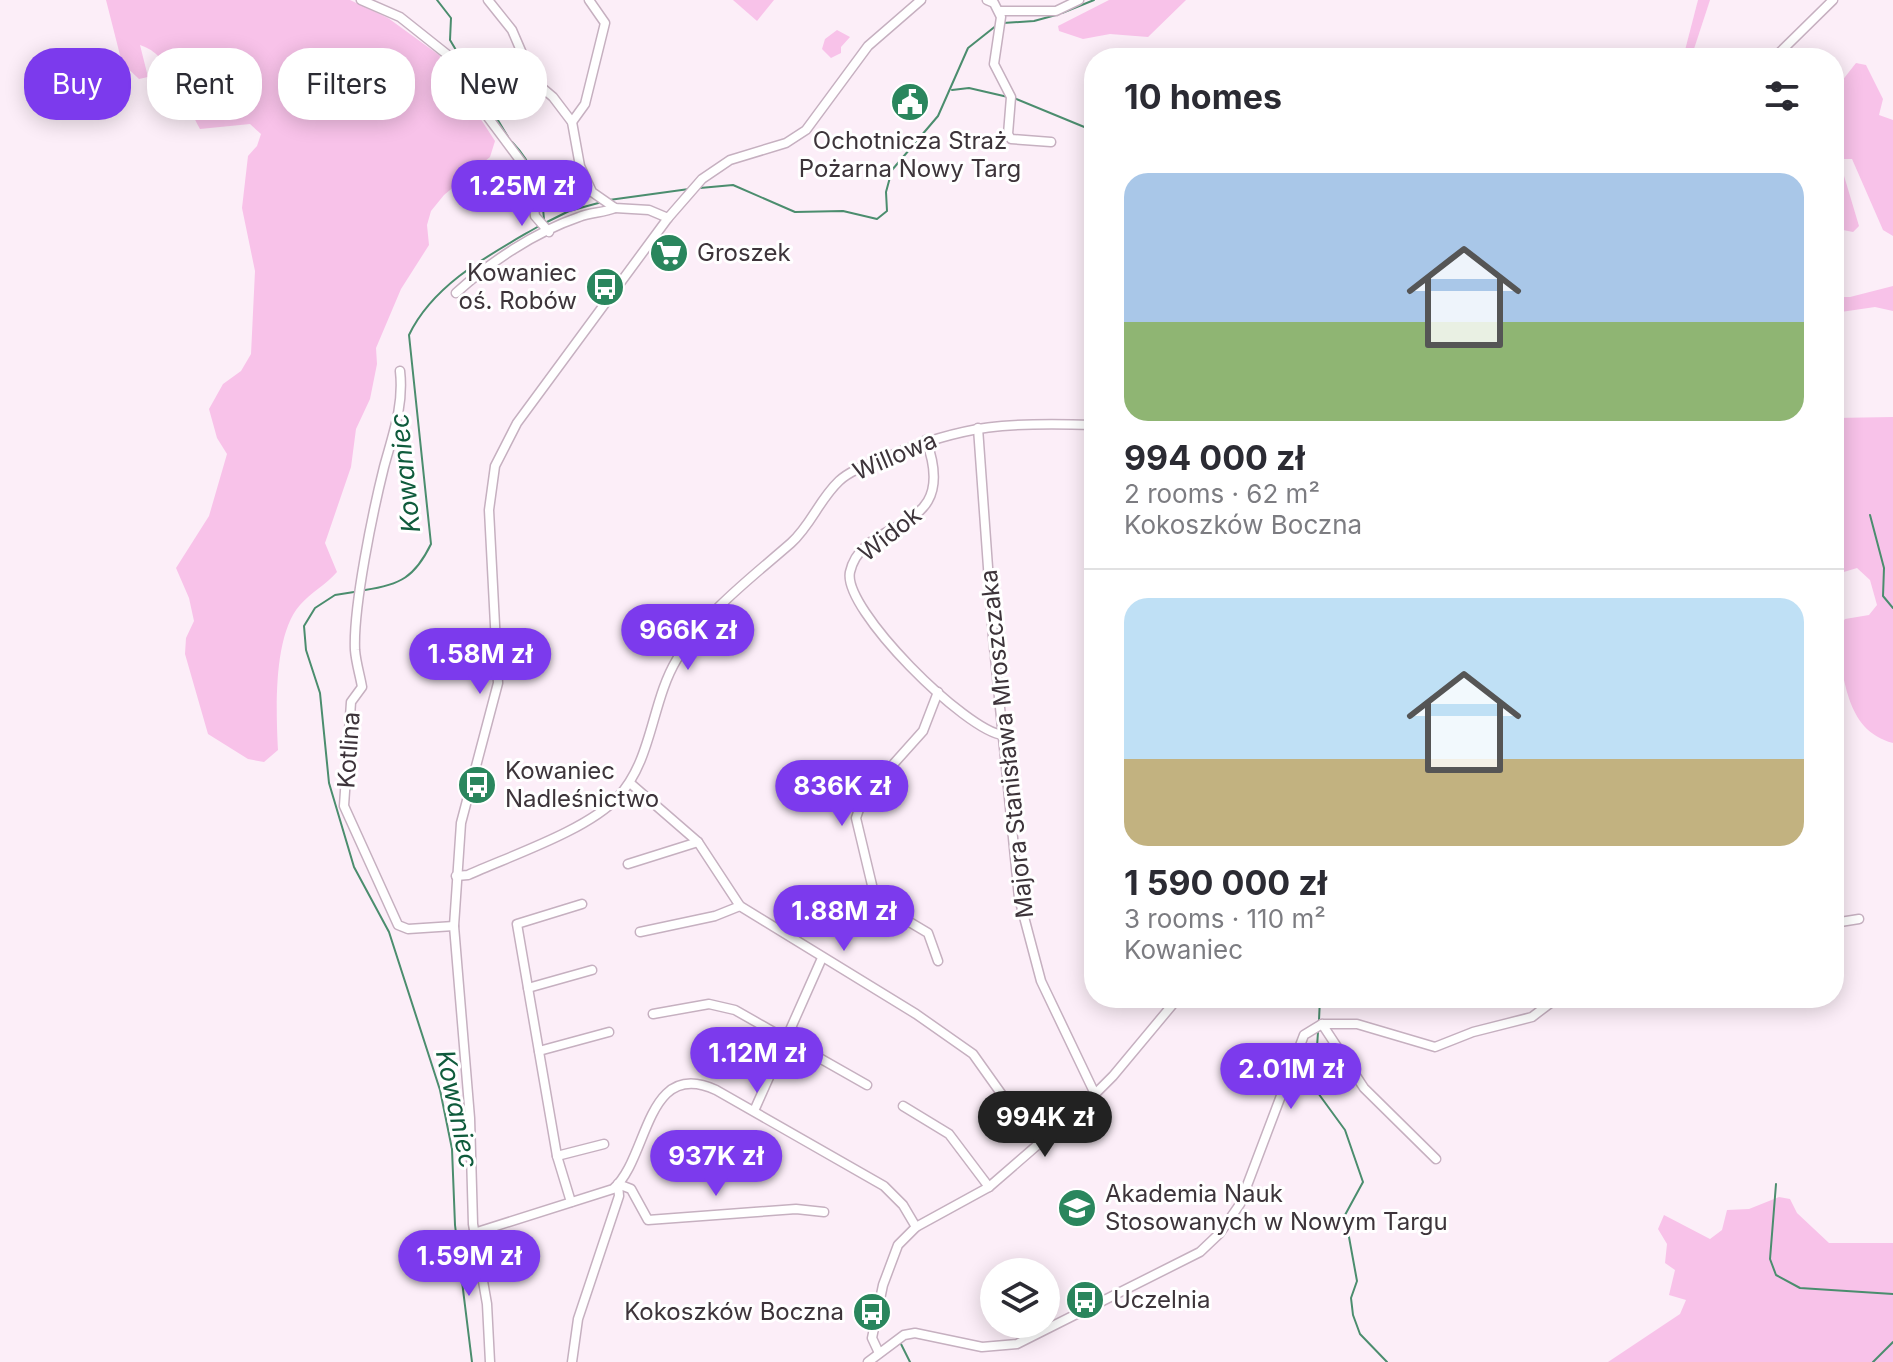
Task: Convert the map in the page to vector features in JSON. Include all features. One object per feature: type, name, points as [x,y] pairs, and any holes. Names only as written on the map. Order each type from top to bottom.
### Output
[{"type":"street","points":[[361,0],[400,17],[449,56],[496,132],[525,167],[531,183],[535,216],[549,232]]},
{"type":"street","points":[[488,0],[512,30],[534,81],[553,97],[572,122],[580,166],[597,197],[612,206]]},
{"type":"street","points":[[572,122],[585,104],[605,23],[589,0]]},
{"type":"street","points":[[490,1362],[487,1304],[474,1233],[470,1118],[454,926],[456,876],[465,805],[498,683],[489,510],[495,466],[517,423],[686,196],[702,179],[730,160],[786,143],[806,130],[868,46],[921,0]]},
{"type":"street","points":[[987,0],[1001,14],[994,64],[1011,97],[1008,134],[1011,139],[1051,142]]},
{"type":"street","points":[[1001,14],[1056,11],[1079,0]]},
{"type":"street","points":[[1784,48],[1833,0]]},
{"type":"street","points":[[456,293],[478,272],[580,216],[612,206],[649,210],[668,218]]},
{"type":"street","name":"Kotlina","points":[[400,371],[403,391],[384,470],[360,602],[355,649],[362,687],[351,702],[344,806],[398,925],[408,929],[454,926]]},
{"type":"street","name":"Willowa","points":[[456,876],[468,875],[592,818],[616,800],[630,783],[641,759],[667,675],[701,629],[756,570],[805,531],[839,482],[861,468],[926,440],[1010,424],[1084,425]]},
{"type":"street","name":"Majora Stanisława Mroszczaka","points":[[978,428],[1016,872],[1029,945],[1041,981],[1095,1094]]},
{"type":"street","name":"Widok","points":[[926,440],[932,459],[931,495],[927,506],[863,550],[854,563],[850,579],[859,606],[886,642],[938,692],[985,731],[1003,735]]},
{"type":"street","points":[[938,692],[923,731],[863,798],[856,818],[876,902],[928,933],[938,961]]},
{"type":"street","points":[[630,783],[698,842],[740,906],[916,1014],[973,1054],[1005,1099],[1044,1139]]},
{"type":"street","points":[[628,864],[698,842]]},
{"type":"street","points":[[571,1202],[557,1156],[517,924],[582,904]]},
{"type":"street","points":[[640,932],[715,916],[740,906]]},
{"type":"street","points":[[1844,921],[1859,919]]},
{"type":"street","points":[[754,1111],[788,1041],[822,958]]},
{"type":"street","points":[[528,988],[592,970]]},
{"type":"street","points":[[653,1014],[693,1006],[722,1006],[867,1085]]},
{"type":"street","points":[[879,1353],[872,1338],[889,1266],[898,1245],[916,1227],[989,1187],[1044,1139],[1095,1094],[1169,1008]]},
{"type":"street","points":[[868,1362],[904,1335],[915,1333],[982,1347],[1017,1344],[1200,1252],[1220,1233],[1240,1204],[1304,1035],[1322,1024],[1357,1024],[1435,1047],[1473,1032],[1532,1017],[1544,1008]]},
{"type":"street","points":[[1322,1024],[1364,1088],[1436,1159]]},
{"type":"street","points":[[539,1051],[609,1032]]},
{"type":"street","points":[[474,1233],[598,1196],[618,1184],[631,1165],[653,1109],[676,1087],[690,1084],[710,1087],[884,1186],[903,1205],[916,1227]]},
{"type":"street","points":[[903,1106],[949,1134],[989,1187]]},
{"type":"street","points":[[557,1156],[604,1144]]},
{"type":"street","points":[[618,1184],[631,1189],[648,1220],[796,1209],[824,1212]]},
{"type":"street","points":[[572,1362],[578,1319],[619,1196],[618,1184]]},
{"type":"shaded area","points":[[106,0],[350,0],[388,18],[431,49],[431,120],[481,120],[495,141],[490,157],[444,195],[431,211],[427,225],[429,245],[401,289],[376,348],[377,364],[370,399],[356,429],[351,467],[325,543],[337,572],[304,600],[291,618],[278,674],[278,750],[264,762],[248,759],[208,734],[185,654],[186,638],[194,621],[189,598],[176,568],[209,516],[227,454],[217,438],[209,409],[223,384],[241,371],[251,354],[255,271],[242,208],[248,156],[257,146],[261,134],[250,124],[200,129],[196,120],[262,120],[262,48],[147,48],[140,45],[147,77],[139,79],[131,71],[131,48],[118,48]]},
{"type":"shaded area","points":[[733,0],[774,0],[757,21]]},
{"type":"shaded area","points":[[1109,0],[1186,0],[1148,37],[1110,34],[1083,39],[1059,31],[1058,26]]},
{"type":"shaded area","points":[[1698,0],[1710,0],[1694,48],[1686,48]]},
{"type":"shaded area","points":[[837,30],[850,37],[841,47],[841,53],[831,58],[822,49],[825,39]]},
{"type":"shaded area","points":[[1856,63],[1866,65],[1883,99],[1879,115],[1893,120],[1893,236],[1883,230],[1852,159],[1844,159],[1844,78]]},
{"type":"shaded area","points":[[1844,176],[1859,226],[1853,232],[1844,230]]},
{"type":"shaded area","points":[[1893,286],[1893,311],[1875,307],[1844,312],[1844,297]]},
{"type":"shaded area","points":[[1893,417],[1893,743],[1865,726],[1849,699],[1844,678],[1844,620],[1869,615],[1877,605],[1870,580],[1857,568],[1844,572],[1844,418]]},
{"type":"shaded area","points":[[1779,1197],[1790,1199],[1797,1213],[1829,1243],[1893,1243],[1893,1362],[1608,1362],[1680,1314],[1686,1300],[1669,1295],[1675,1270],[1665,1263],[1667,1244],[1658,1229],[1664,1215],[1710,1239],[1722,1230],[1727,1210],[1749,1209]]},
{"type":"waterway","points":[[437,0],[451,18],[450,40],[508,137]]},
{"type":"waterway","name":"Kowaniec","points":[[1062,13],[1094,0]]},
{"type":"waterway","name":"Kowaniec","points":[[1003,23],[1034,21],[1056,15]]},
{"type":"waterway","name":"Kowaniec","points":[[700,188],[733,185],[795,212],[843,211],[877,219],[887,211],[886,192],[892,170],[938,116],[968,48],[997,25]]},
{"type":"waterway","points":[[952,90],[969,88],[1008,97]]},
{"type":"waterway","points":[[1014,98],[1084,127]]},
{"type":"waterway","points":[[512,142],[535,177],[544,219]]},
{"type":"waterway","name":"Kowaniec","points":[[609,200],[689,189]]},
{"type":"waterway","name":"Kowaniec","points":[[545,223],[569,211],[602,202]]},
{"type":"waterway","name":"Kowaniec","points":[[365,590],[405,578],[419,564],[431,544],[409,335],[433,300],[448,285],[483,259],[539,226]]},
{"type":"waterway","points":[[1870,515],[1884,568],[1883,596],[1893,608]]},
{"type":"waterway","name":"Kowaniec","points":[[354,592],[335,595],[315,608],[304,626],[306,650],[320,693],[329,783],[354,867],[389,932],[440,1090],[452,1149],[455,1225],[472,1362]]},
{"type":"waterway","points":[[1319,1020],[1320,1008]]},
{"type":"waterway","points":[[1318,1032],[1315,1077],[1318,1093],[1345,1130],[1363,1182],[1345,1215],[1357,1281],[1351,1298],[1353,1315],[1360,1334],[1387,1362]]},
{"type":"waterway","points":[[1776,1184],[1770,1259],[1776,1275],[1800,1288],[1893,1294]]},
{"type":"waterway","points":[[1873,1362],[1893,1342]]},
{"type":"waterway","points":[[901,1344],[910,1362]]},
{"type":"place","name":"Ochotnicza Straż Pożarna Nowy Targ","points":[[910,102]]},
{"type":"place","name":"Groszek","points":[[669,253]]},
{"type":"place","name":"Kowaniec oś. Robów","points":[[605,287]]},
{"type":"place","name":"Kowaniec Nadleśnictwo","points":[[477,785]]},
{"type":"place","name":"Akademia Nauk Stosowanych w Nowym Targu","points":[[1077,1208]]},
{"type":"place","name":"Uczelnia","points":[[1085,1300]]},
{"type":"place","name":"Kokoszków Boczna","points":[[872,1312]]}]
